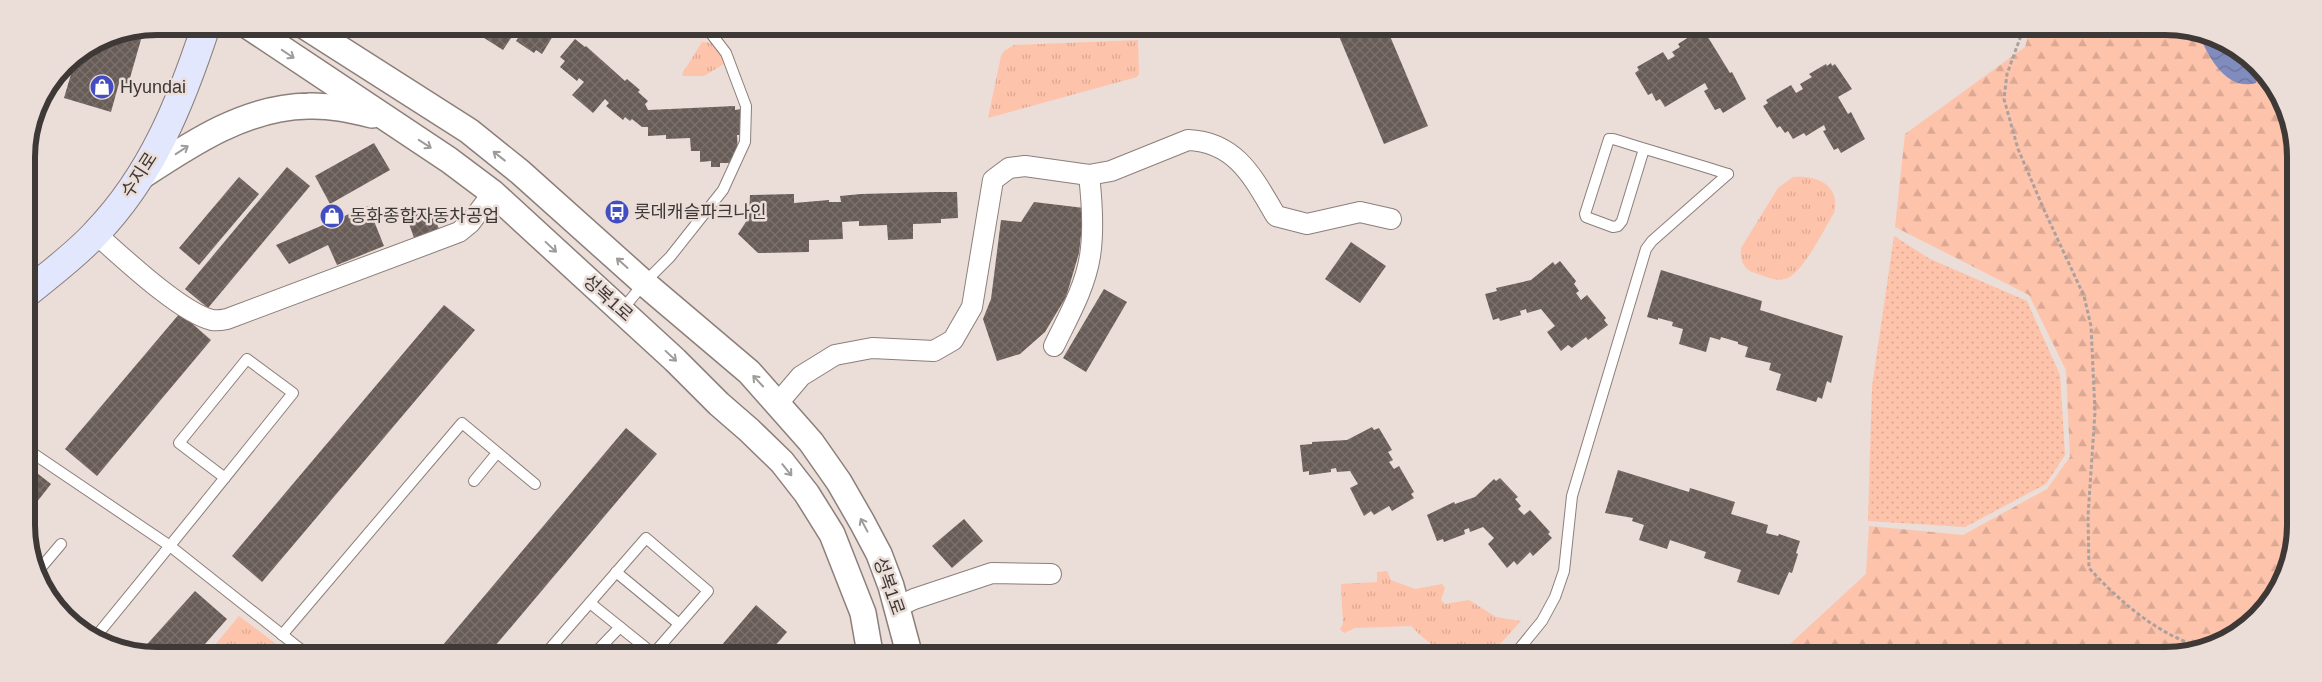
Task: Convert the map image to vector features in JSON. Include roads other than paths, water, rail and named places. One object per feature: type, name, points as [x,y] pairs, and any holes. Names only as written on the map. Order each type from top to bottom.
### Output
[{"type":"main road","name":"수지로","points":[[35,287],[96,234],[142,176],[182,97],[203,35]]},
{"type":"street","name":"성복1로","points":[[261,35],[449,160],[493,193],[675,360],[782,462],[807,494],[832,534],[863,613],[869,647]]},
{"type":"street","name":"성복1로","points":[[319,35],[469,131],[749,372],[811,442],[839,482],[878,554],[897,607],[907,647]]},
{"type":"street","points":[[342,35],[378,72]]},
{"type":"street","points":[[142,176],[197,140],[252,116],[277,108],[309,106],[343,109],[384,118]]},
{"type":"street","points":[[778,403],[801,376],[835,355],[872,348],[934,351],[953,340],[972,308],[993,180],[1009,168],[1025,166],[1089,175],[1111,171],[1188,140],[1202,141],[1225,148],[1250,173],[1276,216],[1307,224],[1360,212],[1391,219]]},
{"type":"street","points":[[1054,346],[1079,295],[1090,256],[1092,206],[1089,175]]},
{"type":"street","points":[[96,234],[128,262],[187,307],[213,320],[227,319],[460,232],[470,223],[493,193]]},
{"type":"street","points":[[897,607],[914,598],[992,573],[1051,574]]},
{"type":"lane","points":[[621,311],[644,283],[670,257],[723,190],[745,142],[746,106],[726,53],[712,35]]},
{"type":"lane","points":[[1522,647],[1542,621],[1555,596],[1564,571],[1572,496],[1646,249],[1652,241],[1728,174],[1644,149],[1609,139],[1586,217],[1613,227],[1618,226],[1622,222],[1644,149]]},
{"type":"lane","points":[[99,632],[170,546],[225,478],[293,393],[247,359],[179,444],[225,478]]},
{"type":"lane","points":[[282,635],[462,423],[534,484]]},
{"type":"lane","points":[[474,481],[498,453]]},
{"type":"lane","points":[[35,455],[170,546],[298,647]]},
{"type":"lane","points":[[551,647],[646,538],[708,591],[658,647]]},
{"type":"lane","points":[[42,566],[60,544]]},
{"type":"lane","points":[[616,572],[679,624]]},
{"type":"lane","points":[[590,603],[646,647]]},
{"type":"lane","points":[[601,647],[620,627]]},
{"type":"water","points":[[2202,41],[2226,51],[2257,77],[2256,83],[2245,84],[2235,82],[2227,77],[2206,50]]},
{"type":"place","name":"Hyundai","points":[[102,87]]},
{"type":"place","name":"롯데캐슬파크나인","points":[[617,212]]},
{"type":"place","name":"동화종합자동차공업","points":[[332,216]]}]
